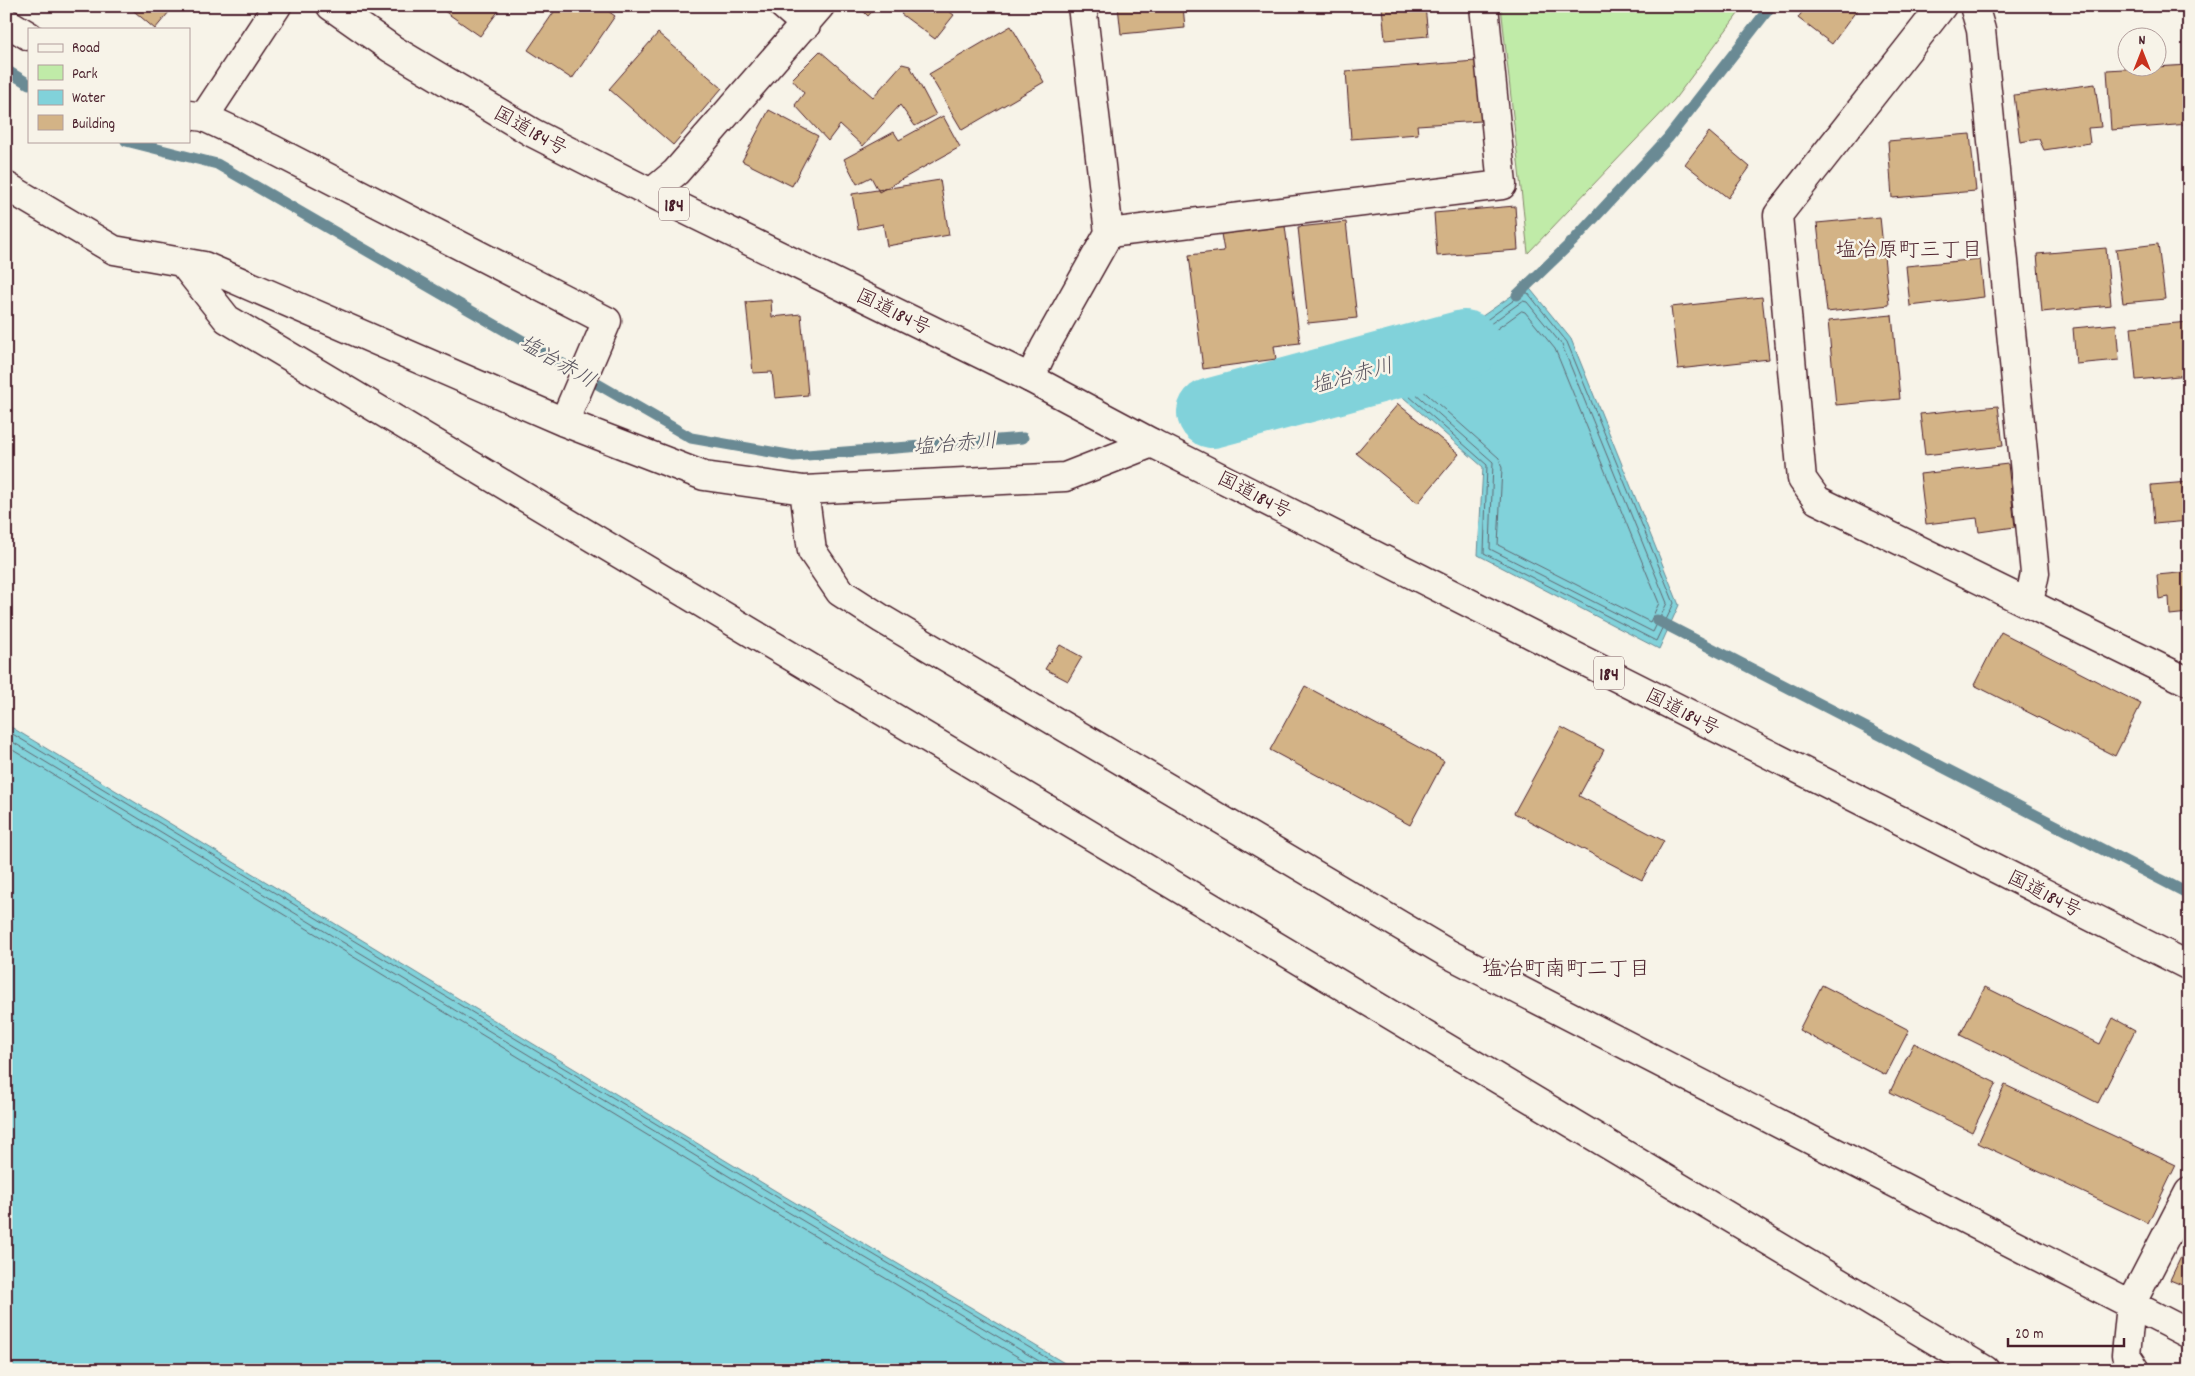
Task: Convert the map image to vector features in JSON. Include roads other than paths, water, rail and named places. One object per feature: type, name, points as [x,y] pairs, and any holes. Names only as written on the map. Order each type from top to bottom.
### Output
[{"type":"main road","points":[[277,6],[196,116],[272,149],[607,322],[564,422]]},
{"type":"main road","name":"国道184号","points":[[331,6],[392,49],[532,133],[1030,378],[1152,443],[2189,966]]},
{"type":"main road","points":[[651,193],[676,172],[813,16],[784,6]]},
{"type":"main road","points":[[1030,378],[1045,347],[1110,233],[1082,6]]},
{"type":"main road","points":[[1110,233],[1502,185],[1484,6]]},
{"type":"main road","points":[[1942,6],[1778,215],[1802,480],[1817,500],[2189,682]]},
{"type":"main road","points":[[1974,6],[1981,30],[2035,573],[2029,603]]},
{"type":"main road","points":[[6,22],[28,35]]},
{"type":"main road","points":[[6,186],[114,250],[204,266],[564,422],[704,476],[804,490],[1065,477],[1152,443]]},
{"type":"main road","points":[[182,262],[227,319],[1985,1370]]},
{"type":"main road","points":[[804,490],[812,551],[840,592],[882,619],[1447,953],[2189,1334]]},
{"type":"main road","points":[[2136,1370],[2126,1355],[2131,1304],[2189,1192]]},
{"type":"water","points":[[1527,285],[1571,339],[1679,605],[1659,649],[1478,555],[1483,467],[1396,391],[1376,353],[1471,324]]},
{"type":"water","points":[[6,724],[784,1196],[1076,1370],[6,1370]]},
{"type":"waterway","points":[[1517,295],[1574,240],[1668,138],[1771,6]]},
{"type":"waterway","name":"塩冶赤川","points":[[6,70],[28,83]]},
{"type":"waterway","name":"塩冶赤川","points":[[130,142],[217,164],[691,438],[794,456],[1023,438]]},
{"type":"waterway","name":"塩冶赤川","points":[[1212,413],[1464,345]]},
{"type":"waterway","points":[[1657,620],[2189,894]]},
{"type":"district","name":"塩冶原町三丁目","points":[[1909,249]]},
{"type":"district","name":"塩冶町南町二丁目","points":[[1566,968]]}]
